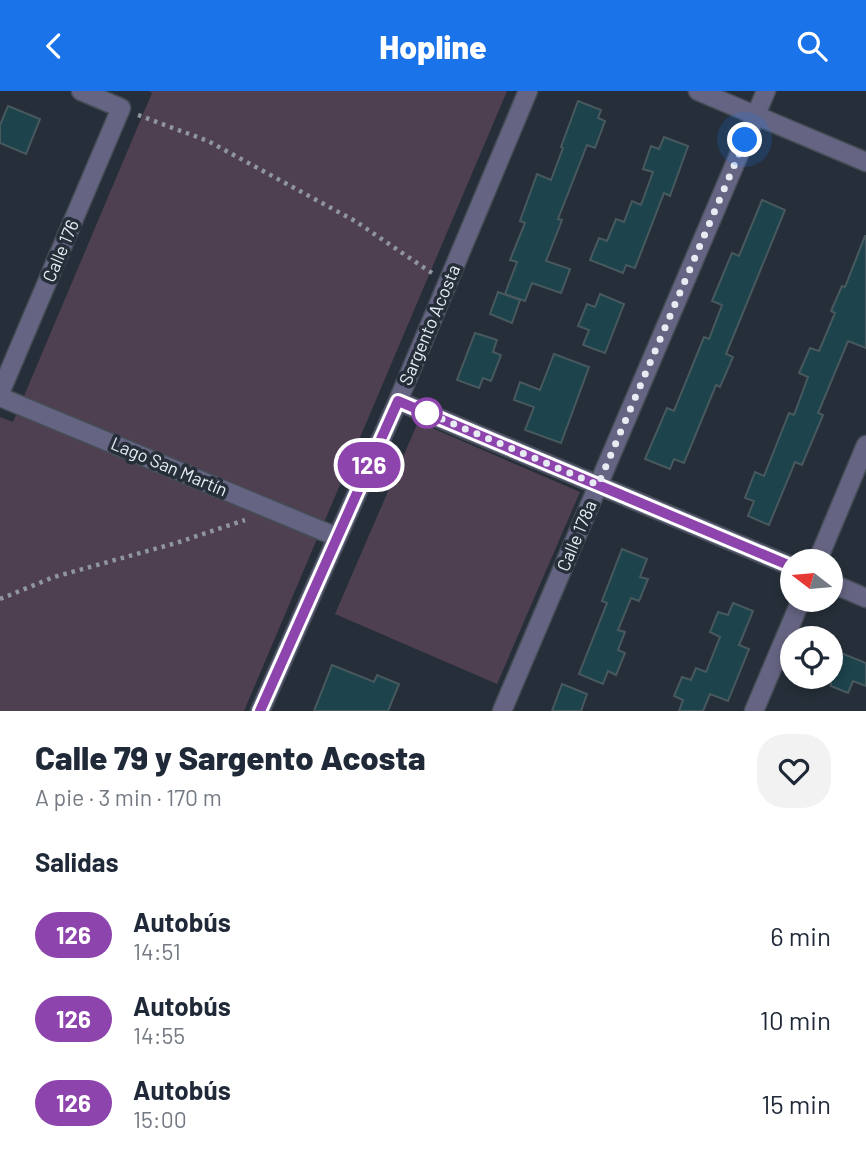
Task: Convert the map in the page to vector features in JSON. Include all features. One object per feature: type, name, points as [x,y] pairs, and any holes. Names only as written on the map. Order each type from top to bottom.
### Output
[{"type":"street","points":[[81,91],[121,108]]},
{"type":"street","name":"Sargento Acosta","points":[[260,711],[398,401],[528,91]]},
{"type":"street","points":[[698,91],[866,162]]},
{"type":"street","name":"Calle 178a","points":[[502,711],[766,91]]},
{"type":"street","name":"Calle 176","points":[[0,395],[121,108]]},
{"type":"street","name":"Lago San Martín","points":[[0,395],[338,537]]},
{"type":"street","points":[[398,401],[780,562]]},
{"type":"street","points":[[822,549],[866,445]]},
{"type":"street","points":[[844,589],[866,598]]},
{"type":"street","points":[[754,711],[795,613]]},
{"type":"path","points":[[121,108],[208,141],[355,221],[447,283]]},
{"type":"path","points":[[0,599],[54,577],[176,543],[274,511]]},
{"type":"shaded area","points":[[149,91],[507,91],[244,711],[0,711],[0,417],[13,422],[152,93]]},
{"type":"shaded area","points":[[418,422],[580,492],[497,684],[335,614]]},
{"type":"building","points":[[578,101],[601,110],[598,118],[605,121],[595,148],[587,145],[558,219],[562,220],[546,261],[570,269],[561,293],[532,283],[525,301],[505,294],[517,262],[510,260],[525,223],[520,221],[537,174],[551,180]]},
{"type":"building","points":[[8,106],[40,119],[26,154],[0,143],[0,125]]},
{"type":"building","points":[[664,137],[688,146],[670,196],[664,193],[635,268],[626,265],[623,273],[590,260],[599,238],[607,241],[616,219],[624,222],[632,201],[641,205],[653,172],[643,169],[651,146],[659,149]]},
{"type":"building","points":[[762,200],[785,210],[726,354],[733,357],[720,387],[716,385],[684,463],[674,459],[670,469],[645,459],[667,408],[674,411],[704,337],[709,339],[722,305],[712,301],[732,253],[739,256]]},
{"type":"building","points":[[865,236],[866,348],[848,341],[818,413],[823,415],[802,465],[795,462],[769,525],[748,516],[754,501],[745,498],[755,472],[764,476],[789,413],[794,415],[808,377],[799,373],[810,348],[819,351],[835,313],[831,311],[842,286],[845,287]]},
{"type":"building","points":[[498,292],[520,300],[512,323],[490,314]]},
{"type":"building","points":[[600,294],[624,304],[605,353],[583,345],[589,330],[578,326],[587,304],[595,307]]},
{"type":"building","points":[[475,333],[497,340],[493,352],[501,355],[491,381],[483,378],[479,388],[457,380]]},
{"type":"building","points":[[554,354],[589,367],[561,443],[525,430],[534,407],[514,400],[520,382],[540,390]]},
{"type":"building","points":[[622,549],[647,559],[640,577],[648,579],[639,601],[631,598],[618,630],[625,632],[618,650],[625,653],[616,675],[608,671],[603,684],[579,674],[607,603],[602,601]]},
{"type":"building","points":[[733,603],[753,611],[739,645],[749,649],[728,701],[710,694],[703,711],[679,711],[683,700],[674,696],[682,677],[691,680],[696,668],[706,672],[720,637],[710,632],[718,612],[728,615]]},
{"type":"building","points":[[843,654],[866,663],[866,686],[853,681],[848,693],[838,689],[843,689]]},
{"type":"building","points":[[332,665],[374,682],[377,675],[399,684],[388,711],[314,711]]},
{"type":"building","points":[[562,684],[587,694],[581,711],[552,711]]},
{"type":"bus line","name":"126","points":[[260,711],[398,401],[780,562]]},
{"type":"route","points":[[427,413],[423,411],[598,485],[745,140]]}]
